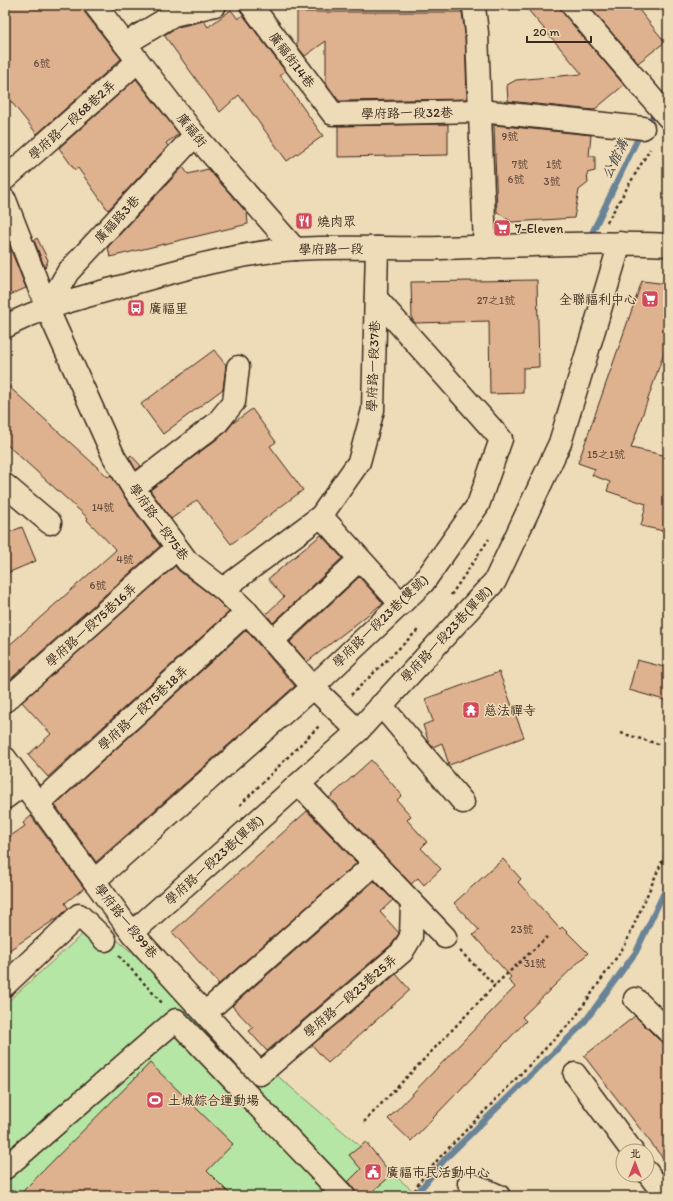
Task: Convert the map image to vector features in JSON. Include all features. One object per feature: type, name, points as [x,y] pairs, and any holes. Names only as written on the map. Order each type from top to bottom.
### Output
[{"type":"street","name":"廣福街","points":[[95,5],[195,135],[295,249]]},
{"type":"street","points":[[125,44],[172,15],[215,5]]},
{"type":"street","name":"廣福街14巷","points":[[251,5],[333,114]]},
{"type":"street","points":[[572,5],[668,117]]},
{"type":"street","points":[[473,6],[480,111],[485,247]]},
{"type":"street","name":"學府路一段68巷2弄","points":[[5,180],[138,61]]},
{"type":"street","name":"學府路一段32巷","points":[[333,114],[480,111],[643,128]]},
{"type":"street","name":"廣福路3巷","points":[[47,308],[68,272],[195,135]]},
{"type":"street","name":"學府路一段75巷","points":[[5,200],[47,308],[114,457],[133,488],[187,561],[223,589],[247,612],[313,687],[358,732]]},
{"type":"street","name":"學府路一段","points":[[5,326],[47,308],[201,264],[255,254],[295,249],[485,247],[620,243],[668,245]]},
{"type":"street","name":"學府路一段23巷(單號)","points":[[132,933],[358,732],[495,581],[560,442],[620,243]]},
{"type":"street","name":"學府路一段37巷","points":[[223,589],[321,516],[359,462],[373,410],[377,248]]},
{"type":"street","name":"學府路一段23巷(雙號)","points":[[94,881],[313,687],[423,583],[478,505],[501,439],[376,298]]},
{"type":"street","points":[[133,488],[218,423],[234,402],[238,367]]},
{"type":"street","points":[[5,485],[50,523]]},
{"type":"street","points":[[321,516],[401,604]]},
{"type":"street","name":"學府路一段75巷16弄","points":[[5,701],[177,548]]},
{"type":"street","points":[[272,641],[360,559]]},
{"type":"street","name":"學府路一段75巷18弄","points":[[38,804],[247,612]]},
{"type":"street","points":[[381,705],[462,802]]},
{"type":"street","name":"學府路一段99巷","points":[[5,758],[132,933],[260,1074]]},
{"type":"street","points":[[5,798],[24,784]]},
{"type":"street","points":[[299,784],[445,937]]},
{"type":"street","points":[[205,1013],[374,864]]},
{"type":"street","name":"學府路一段23巷25弄","points":[[260,1074],[402,952],[411,936],[412,903]]},
{"type":"street","points":[[5,985],[79,915],[105,940]]},
{"type":"street","points":[[635,998],[668,1031]]},
{"type":"street","points":[[5,1168],[176,1020],[344,1196]]},
{"type":"street","points":[[575,1074],[626,1143]]},
{"type":"street","points":[[469,1183],[499,1196]]},
{"type":"street","points":[[655,1183],[665,1196]]},
{"type":"path","points":[[621,733],[668,747]]},
{"type":"path","points":[[412,1196],[420,1181],[441,1156],[574,1019],[625,945],[668,848]]},
{"type":"path","points":[[445,937],[495,985]]},
{"type":"path","points":[[364,1122],[495,985],[547,937]]},
{"type":"green space","name":"土城綜合運動場","points":[[96,922],[419,1196],[5,1196],[5,1004]]},
{"type":"building","points":[[5,5],[83,5],[85,13],[121,59],[37,134],[5,94]]},
{"type":"building","points":[[524,5],[560,5],[563,13],[624,85],[594,110],[508,101],[507,85],[516,80],[582,74]]},
{"type":"building","points":[[588,5],[635,5],[665,42],[638,63]]},
{"type":"building","points":[[231,10],[238,19],[243,15],[285,71],[280,75],[323,136],[287,161],[239,95],[220,112],[164,35],[178,27],[204,21],[208,27]]},
{"type":"building","points":[[297,12],[462,12],[465,34],[467,99],[339,101],[326,83],[326,41],[305,56],[297,46]]},
{"type":"building","points":[[136,79],[179,134],[166,143],[168,146],[108,210],[78,168],[75,170],[59,148]]},
{"type":"building","points":[[448,124],[448,155],[338,157],[338,126]]},
{"type":"building","points":[[494,125],[591,135],[589,156],[595,156],[595,171],[587,173],[588,183],[579,190],[574,218],[512,222],[497,212]]},
{"type":"building","points":[[183,167],[188,174],[208,169],[247,213],[248,224],[110,257],[108,247]]},
{"type":"building","points":[[37,238],[48,260],[45,268],[34,240]]},
{"type":"building","points":[[11,250],[26,288],[5,297],[5,253]]},
{"type":"building","points":[[537,280],[539,367],[523,368],[523,393],[490,394],[489,321],[415,323],[412,319],[411,282]]},
{"type":"building","points":[[642,281],[668,284],[668,341],[631,448],[668,456],[668,532],[641,526],[646,504],[607,491],[610,482],[592,475],[595,469],[578,463]]},
{"type":"building","points":[[214,350],[226,365],[223,389],[163,434],[141,404]]},
{"type":"building","points":[[5,383],[108,477],[111,475],[123,495],[160,546],[5,684],[5,649],[116,550],[87,520],[88,518],[5,443]]},
{"type":"building","points":[[252,409],[276,442],[270,446],[303,490],[231,544],[197,500],[171,519],[150,490],[225,433],[233,423]]},
{"type":"building","points":[[131,455],[141,466],[136,470],[129,457]]},
{"type":"building","points":[[22,527],[36,561],[5,574],[5,534]]},
{"type":"building","points":[[321,535],[342,558],[273,623],[266,614],[284,597],[268,579]]},
{"type":"building","points":[[175,566],[179,571],[215,598],[229,612],[48,777],[28,755],[51,734],[22,702]]},
{"type":"building","points":[[359,577],[383,603],[307,662],[290,642]]},
{"type":"building","points":[[246,630],[295,686],[96,862],[55,805]]},
{"type":"building","points":[[637,660],[668,668],[668,701],[629,690]]},
{"type":"building","name":"慈法禪寺","points":[[499,672],[524,737],[449,765],[442,743],[433,747],[429,743],[423,725],[433,721],[425,699]]},
{"type":"building","points":[[371,760],[402,795],[397,800],[411,816],[407,820],[427,842],[421,848],[441,869],[424,885],[418,878],[411,884],[329,798]]},
{"type":"building","points":[[307,811],[357,863],[219,984],[172,932]]},
{"type":"building","points":[[31,816],[84,888],[65,903],[68,908],[60,916],[5,953],[5,840],[25,826],[23,823]]},
{"type":"building","points":[[503,859],[521,879],[518,882],[560,929],[562,927],[588,953],[522,1017],[526,1021],[411,1141],[388,1119],[515,987],[508,980],[511,977],[473,935],[479,930],[454,903]]},
{"type":"building","points":[[374,881],[393,900],[380,912],[399,933],[392,944],[267,1051],[249,1031],[253,1028],[232,1006]]},
{"type":"building","points":[[396,974],[410,990],[328,1063],[312,1045]]},
{"type":"building","points":[[635,1016],[659,1040],[668,1043],[668,1165],[655,1148],[655,1143],[651,1143],[584,1056]]},
{"type":"building","points":[[150,1063],[233,1144],[207,1171],[232,1196],[18,1196]]},
{"type":"building","name":"廣福市民活動中心","points":[[366,1142],[392,1175],[367,1196],[356,1196],[353,1188],[348,1182],[361,1169],[349,1155]]},
{"type":"waterway","name":"公館溝","points":[[591,235],[643,128],[668,99]]},
{"type":"waterway","points":[[415,1196],[445,1159],[583,1024],[636,952],[668,884]]},
{"type":"place","name":"燒肉眾","points":[[304,221]]},
{"type":"place","name":"7-Eleven","points":[[502,228]]},
{"type":"place","name":"全聯福利中心","points":[[650,299]]},
{"type":"place","name":"廣福里","points":[[136,308]]},
{"type":"place","name":"慈法禪寺","points":[[471,710]]},
{"type":"place","name":"土城綜合運動場","points":[[155,1100]]},
{"type":"place","name":"廣福市民活動中心","points":[[373,1172]]}]
